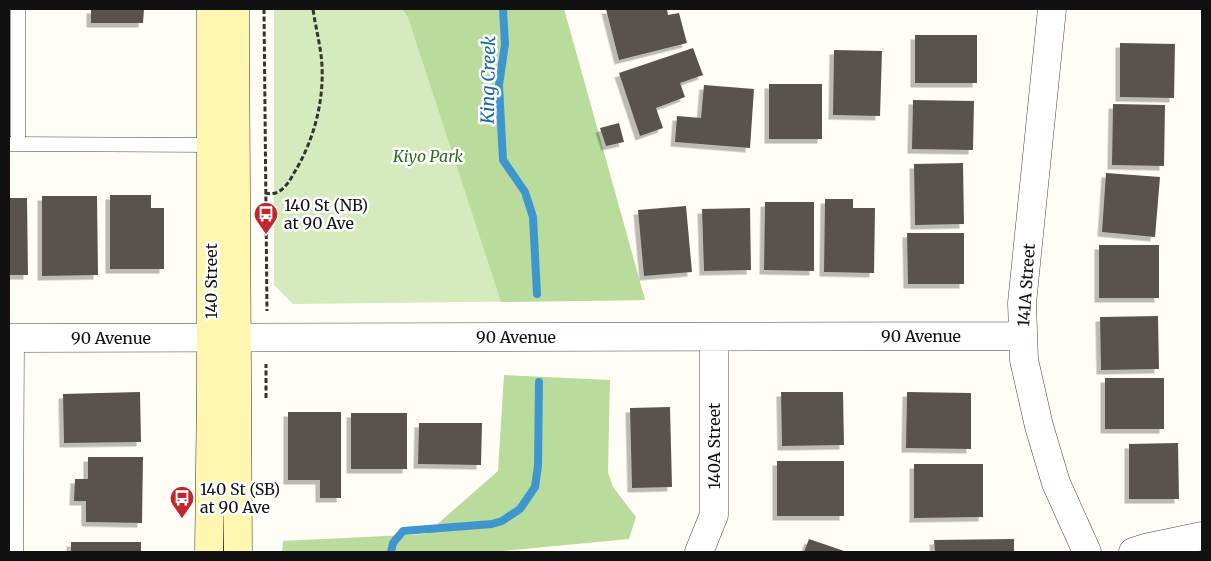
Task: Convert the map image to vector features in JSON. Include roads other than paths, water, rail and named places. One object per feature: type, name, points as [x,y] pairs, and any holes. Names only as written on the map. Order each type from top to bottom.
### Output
[{"type":"main road","name":"140 Street","points":[[211,9],[211,145],[238,552]]},
{"type":"main road","name":"140 Street","points":[[209,552],[224,337],[235,9]]},
{"type":"street","name":"141A Street","points":[[1052,9],[1022,303],[1024,360],[1039,426],[1056,483],[1087,552]]},
{"type":"street","name":"90 Avenue","points":[[13,338],[1023,336]]},
{"type":"street","name":"140A Street","points":[[699,552],[714,515],[714,337]]},
{"type":"street","points":[[1134,552],[1202,536]]},
{"type":"lane","points":[[18,9],[13,144],[211,145]]},
{"type":"lane","points":[[13,338],[16,552]]},
{"type":"waterway","name":"King Creek","points":[[503,9],[505,44],[499,85],[503,160],[525,192],[533,217],[537,294]]},
{"type":"waterway","name":"King Creek","points":[[391,552],[393,543],[403,531],[492,524],[502,521],[520,509],[535,487],[538,466],[539,382]]},
{"type":"place","name":"140 St (NB) at 90 Ave","points":[[266,235]]},
{"type":"place","name":"140 St (SB) at 90 Ave","points":[[182,519]]},
{"type":"park label","name":"Kiyo Park","points":[[428,156]]}]
